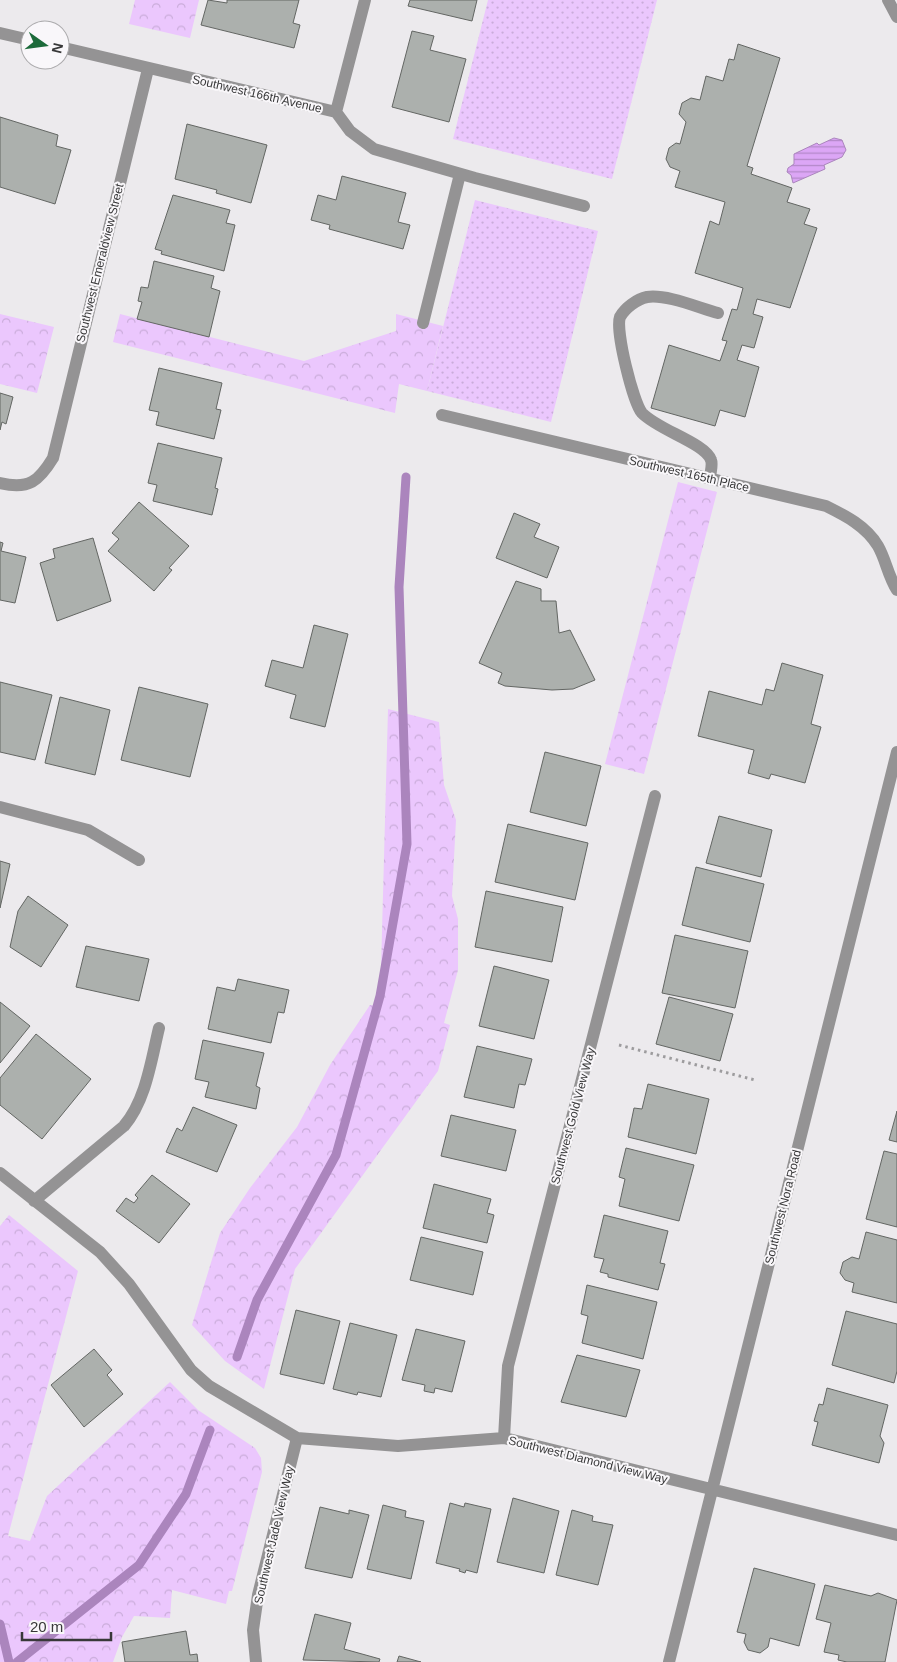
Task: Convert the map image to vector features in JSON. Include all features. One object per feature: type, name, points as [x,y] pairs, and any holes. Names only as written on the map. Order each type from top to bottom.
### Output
[{"type":"street","points":[[336,112],[365,0]]},
{"type":"street","points":[[888,0],[897,17]]},
{"type":"street","points":[[0,33],[20,38]]},
{"type":"street","name":"Southwest 166th Avenue","points":[[70,50],[336,112],[350,131],[374,149],[460,174],[584,206]]},
{"type":"street","name":"Southwest Emeraldview Street","points":[[0,483],[10,486],[29,484],[43,475],[53,458],[148,69]]},
{"type":"street","points":[[423,323],[460,174]]},
{"type":"street","points":[[710,479],[711,461],[704,450],[664,430],[641,412],[622,358],[619,319],[627,307],[647,297],[675,300],[718,313]]},
{"type":"street","name":"Southwest 165th Place","points":[[442,415],[826,506],[852,519],[879,547],[890,580],[897,590]]},
{"type":"street","name":"Southwest Nora Road","points":[[669,1662],[897,752]]},
{"type":"street","name":"Southwest Gold View Way","points":[[504,1438],[508,1366],[656,796]]},
{"type":"street","points":[[0,807],[88,830],[139,860]]},
{"type":"street","points":[[34,1201],[124,1126],[133,1115],[140,1099],[159,1028]]},
{"type":"street","name":"Southwest Diamond View Way","points":[[0,1173],[100,1252],[114,1267],[192,1370],[210,1386],[297,1438],[398,1446],[504,1438],[897,1536]]},
{"type":"street","name":"Southwest Jade View Way","points":[[256,1662],[253,1630],[258,1595],[297,1438]]},
{"type":"path","points":[[618,1045],[755,1080]]},
{"type":"green space","points":[[135,0],[199,0],[190,38],[129,24]]},
{"type":"green space","points":[[488,0],[657,0],[612,179],[453,139]]},
{"type":"green space","points":[[475,200],[598,231],[551,422],[427,391]]},
{"type":"green space","points":[[0,314],[54,327],[37,393],[0,384]]},
{"type":"green space","points":[[120,314],[304,361],[396,331],[396,314],[443,326],[427,391],[399,384],[395,413],[113,342]]},
{"type":"green space","points":[[678,482],[717,492],[644,774],[605,764]]},
{"type":"green space","points":[[388,709],[439,722],[444,785],[456,820],[452,896],[458,919],[458,970],[444,1023],[450,1025],[438,1071],[295,1269],[264,1389],[225,1361],[192,1325],[220,1233],[250,1188],[297,1127],[330,1065],[370,1005],[380,1006]]},
{"type":"green space","points":[[9,1215],[78,1271],[8,1536],[30,1541],[47,1496],[170,1382],[198,1410],[255,1448],[261,1458],[262,1472],[232,1591],[229,1591],[226,1604],[172,1590],[170,1618],[134,1616],[122,1637],[113,1662],[0,1662],[0,1226]]},
{"type":"shaded area","points":[[834,138],[842,140],[846,150],[842,157],[824,165],[825,169],[793,183],[791,175],[787,172],[788,168],[794,164],[794,154],[817,143],[819,145]]},
{"type":"building","points":[[208,0],[227,3],[227,0],[299,0],[293,23],[300,25],[294,48],[201,25]]},
{"type":"building","points":[[410,0],[477,0],[472,21],[408,6]]},
{"type":"building","points":[[412,31],[434,36],[430,50],[466,59],[449,122],[392,107]]},
{"type":"building","points":[[738,44],[780,58],[747,166],[753,168],[751,174],[792,188],[787,202],[810,209],[804,224],[817,228],[790,308],[757,299],[753,314],[763,317],[754,348],[742,345],[737,360],[759,367],[745,417],[720,410],[715,426],[651,408],[669,345],[720,361],[727,341],[722,340],[732,309],[737,310],[743,288],[695,273],[710,221],[719,225],[725,202],[675,187],[680,171],[670,167],[666,159],[669,148],[676,143],[680,144],[686,122],[679,114],[682,103],[691,98],[700,100],[706,76],[723,81],[729,59],[734,60]]},
{"type":"building","points":[[0,117],[58,135],[56,146],[71,150],[55,204],[0,187]]},
{"type":"building","points":[[187,124],[267,145],[251,203],[216,193],[217,190],[175,179]]},
{"type":"building","points":[[342,176],[406,193],[398,222],[410,225],[403,249],[329,229],[330,225],[311,220],[318,195],[336,200]]},
{"type":"building","points":[[173,195],[230,210],[226,223],[235,225],[224,271],[161,254],[162,251],[155,249]]},
{"type":"building","points":[[154,261],[214,276],[211,288],[220,291],[209,337],[137,319],[142,302],[138,301],[141,287],[148,288]]},
{"type":"building","points":[[159,368],[222,383],[216,409],[221,410],[214,439],[156,425],[159,412],[149,410]]},
{"type":"building","points":[[0,393],[13,397],[6,424],[2,422],[0,430]]},
{"type":"building","points":[[158,443],[222,458],[215,488],[218,489],[212,515],[153,501],[157,485],[148,483]]},
{"type":"building","points":[[139,502],[189,546],[169,568],[172,570],[154,591],[108,551],[119,539],[112,533]]},
{"type":"building","points":[[514,513],[540,524],[534,537],[559,547],[547,578],[496,558]]},
{"type":"building","points":[[93,538],[111,601],[57,621],[40,563],[55,558],[53,549]]},
{"type":"building","points":[[0,542],[3,543],[1,551],[26,557],[15,603],[0,600]]},
{"type":"building","points":[[516,581],[541,589],[541,601],[556,601],[559,633],[570,630],[595,680],[573,689],[552,690],[505,686],[498,683],[502,673],[479,663]]},
{"type":"building","points":[[314,625],[348,634],[325,727],[290,718],[296,695],[265,686],[272,660],[303,668]]},
{"type":"building","points":[[782,663],[823,675],[811,724],[821,727],[805,783],[771,774],[769,779],[748,773],[754,750],[698,736],[709,691],[762,705],[766,689],[774,691]]},
{"type":"building","points":[[0,682],[52,695],[35,760],[0,752]]},
{"type":"building","points":[[139,687],[208,704],[190,777],[121,760]]},
{"type":"building","points":[[60,697],[110,710],[95,775],[45,763]]},
{"type":"building","points":[[545,752],[601,766],[586,826],[530,812]]},
{"type":"building","points":[[719,816],[772,830],[761,877],[706,863]]},
{"type":"building","points":[[508,824],[588,843],[575,900],[495,882]]},
{"type":"building","points":[[0,861],[10,864],[0,908]]},
{"type":"building","points":[[696,867],[764,884],[750,942],[682,925]]},
{"type":"building","points":[[486,891],[563,907],[552,962],[475,947]]},
{"type":"building","points":[[28,896],[68,925],[41,967],[10,947],[18,911]]},
{"type":"building","points":[[675,935],[748,951],[735,1008],[662,993]]},
{"type":"building","points":[[86,946],[149,959],[139,1001],[76,987]]},
{"type":"building","points":[[494,966],[549,980],[534,1039],[479,1026]]},
{"type":"building","points":[[238,979],[289,990],[284,1013],[278,1012],[271,1043],[208,1029],[217,987],[235,991]]},
{"type":"building","points":[[669,997],[733,1014],[720,1061],[656,1044]]},
{"type":"building","points":[[0,1002],[30,1026],[0,1063]]},
{"type":"building","points":[[36,1034],[91,1079],[42,1139],[0,1105],[0,1078]]},
{"type":"building","points":[[203,1040],[264,1053],[256,1086],[260,1088],[256,1109],[205,1097],[209,1082],[195,1079]]},
{"type":"building","points":[[477,1046],[532,1059],[525,1085],[519,1084],[514,1108],[464,1097]]},
{"type":"building","points":[[648,1084],[709,1099],[696,1154],[628,1137],[634,1108],[642,1109]]},
{"type":"building","points":[[193,1107],[237,1125],[217,1172],[166,1152],[177,1128],[182,1131]]},
{"type":"building","points":[[897,1111],[897,1142],[889,1140]]},
{"type":"building","points":[[451,1115],[516,1130],[506,1171],[441,1156]]},
{"type":"building","points":[[626,1148],[694,1165],[679,1221],[619,1206],[625,1179],[619,1177]]},
{"type":"building","points":[[884,1151],[897,1154],[897,1227],[866,1219]]},
{"type":"building","points":[[152,1175],[190,1204],[159,1243],[116,1211],[126,1198],[134,1203],[138,1198],[135,1195]]},
{"type":"building","points":[[434,1184],[491,1199],[487,1213],[494,1215],[487,1243],[423,1228]]},
{"type":"building","points":[[604,1215],[668,1231],[660,1263],[665,1264],[658,1290],[608,1277],[608,1274],[600,1272],[604,1259],[594,1257]]},
{"type":"building","points":[[866,1232],[897,1240],[897,1303],[852,1292],[854,1283],[845,1280],[840,1273],[843,1262],[852,1257],[859,1259]]},
{"type":"building","points":[[421,1237],[483,1252],[473,1295],[410,1280]]},
{"type":"building","points":[[587,1285],[657,1302],[643,1359],[582,1343],[588,1316],[581,1314]]},
{"type":"building","points":[[296,1310],[340,1321],[324,1384],[280,1374]]},
{"type":"building","points":[[846,1311],[897,1324],[897,1371],[894,1383],[832,1365]]},
{"type":"building","points":[[350,1323],[397,1335],[381,1397],[358,1392],[357,1395],[333,1389]]},
{"type":"building","points":[[416,1329],[465,1341],[452,1392],[435,1388],[434,1393],[424,1391],[425,1385],[402,1380]]},
{"type":"building","points":[[94,1349],[112,1370],[107,1375],[123,1394],[84,1427],[51,1385]]},
{"type":"building","points":[[577,1355],[640,1370],[626,1417],[561,1402]]},
{"type":"building","points":[[827,1388],[888,1405],[880,1436],[884,1443],[879,1463],[812,1445],[818,1422],[814,1421],[819,1404],[823,1405]]},
{"type":"building","points":[[513,1498],[559,1511],[544,1573],[497,1562]]},
{"type":"building","points":[[450,1503],[464,1507],[465,1503],[491,1509],[477,1573],[466,1570],[465,1573],[459,1571],[460,1569],[436,1563]]},
{"type":"building","points":[[383,1505],[406,1511],[405,1517],[424,1521],[411,1579],[367,1569]]},
{"type":"building","points":[[320,1507],[349,1514],[349,1510],[369,1515],[352,1578],[305,1568]]},
{"type":"building","points":[[572,1510],[593,1516],[592,1521],[613,1525],[598,1585],[556,1575]]},
{"type":"building","points":[[754,1568],[815,1584],[799,1646],[770,1638],[768,1647],[760,1653],[748,1650],[744,1642],[746,1634],[737,1632]]},
{"type":"building","points":[[825,1585],[871,1596],[878,1593],[897,1600],[885,1662],[847,1662],[838,1660],[839,1655],[824,1652],[831,1623],[816,1619]]},
{"type":"building","points":[[315,1614],[351,1623],[344,1649],[380,1659],[379,1662],[303,1660]]},
{"type":"building","points":[[186,1631],[190,1655],[197,1654],[198,1662],[125,1662],[122,1642]]},
{"type":"building","points":[[399,1656],[421,1662],[397,1662]]},
{"type":"waterway","points":[[237,1357],[257,1300],[336,1155],[380,996],[407,844],[399,587],[406,477]]},
{"type":"waterway","points":[[17,1662],[139,1565],[186,1494],[210,1430]]},
{"type":"waterway","points":[[0,1624],[9,1662]]}]
